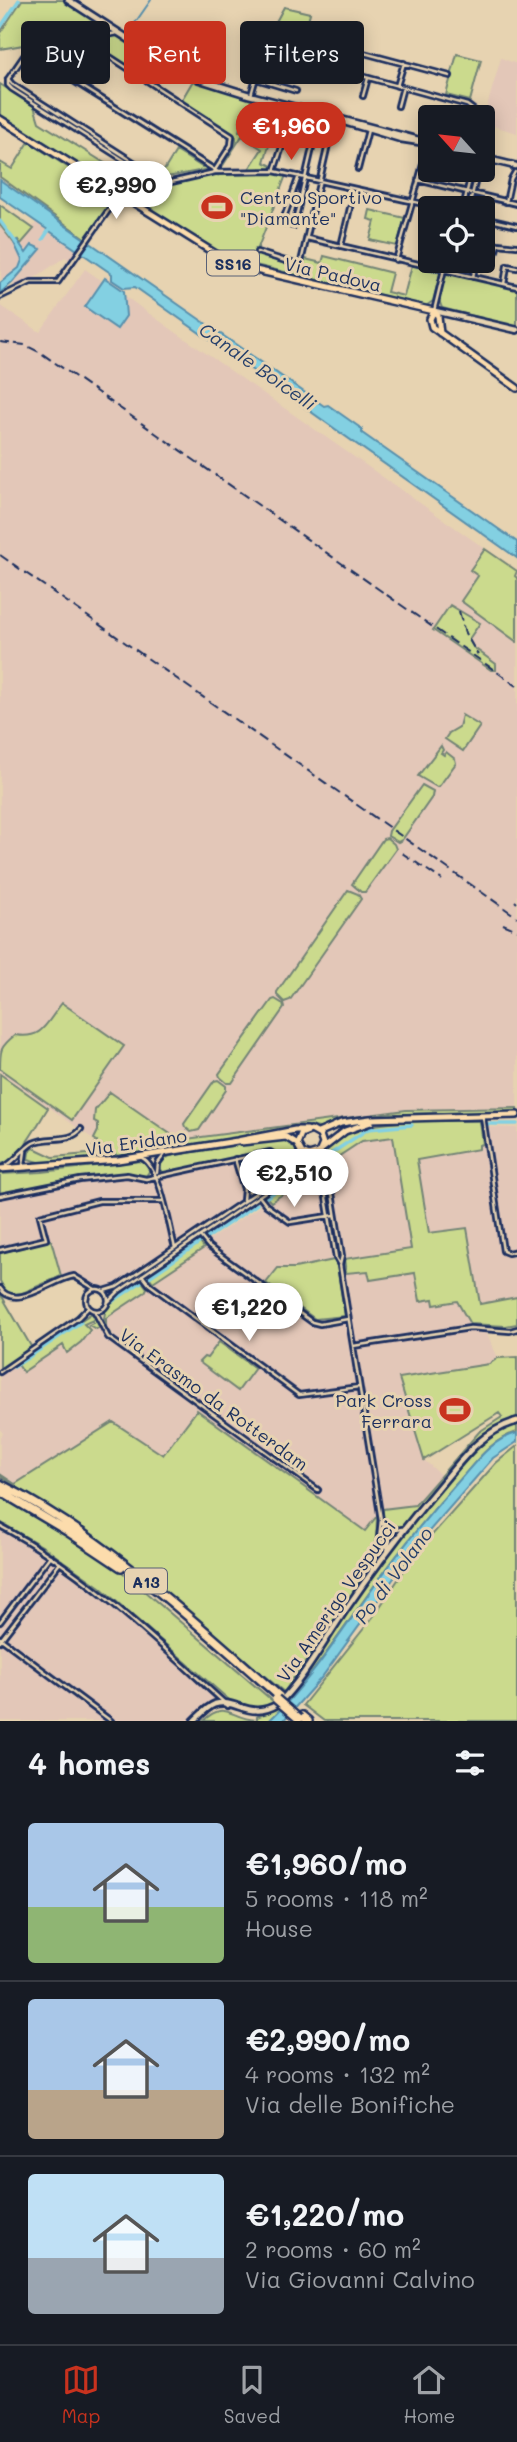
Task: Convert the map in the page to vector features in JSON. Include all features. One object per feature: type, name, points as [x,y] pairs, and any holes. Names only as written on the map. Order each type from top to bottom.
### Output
[{"type":"highway","name":"A13","points":[[0,1484],[70,1525],[128,1567],[302,1719]]},
{"type":"highway","name":"A13","points":[[0,1492],[67,1531],[126,1570],[277,1697]]},
{"type":"main road","points":[[68,0],[96,21]]},
{"type":"main road","points":[[110,27],[191,76],[418,143]]},
{"type":"main road","points":[[334,118],[368,130],[401,136]]},
{"type":"main road","name":"Via Padova","points":[[0,120],[214,254],[236,265],[517,330]]},
{"type":"main road","points":[[495,162],[516,170]]},
{"type":"main road","name":"Via Padova","points":[[408,306],[424,312],[430,325],[442,335],[517,388]]},
{"type":"main road","points":[[430,325],[434,311],[438,316],[442,335]]},
{"type":"main road","points":[[439,326],[444,319],[455,316]]},
{"type":"main road","points":[[321,1150],[323,1140],[318,1133],[345,1122],[517,1115]]},
{"type":"main road","points":[[311,1156],[337,1135],[352,1127],[394,1118]]},
{"type":"main road","name":"Via Eridano","points":[[0,1169],[139,1157],[295,1130],[318,1133]]},
{"type":"main road","points":[[298,1147],[299,1137],[307,1130]]},
{"type":"main road","name":"Via Eridano","points":[[237,1141],[286,1137],[311,1156]]},
{"type":"main road","name":"Via Amerigo Vespucci","points":[[228,1706],[253,1715],[263,1714],[276,1706],[299,1678],[403,1529],[477,1443],[493,1431],[516,1422]]},
{"type":"main road","points":[[194,1721],[214,1704],[228,1706]]},
{"type":"street","points":[[110,34],[119,33]]},
{"type":"street","points":[[364,52],[450,76]]},
{"type":"street","points":[[110,58],[232,136],[231,145],[217,171]]},
{"type":"street","points":[[21,59],[8,79],[9,88],[131,165],[148,188]]},
{"type":"street","points":[[397,86],[404,63]]},
{"type":"street","points":[[364,77],[465,105]]},
{"type":"street","points":[[363,96],[368,78]]},
{"type":"street","points":[[8,79],[165,182]]},
{"type":"street","points":[[79,84],[217,171]]},
{"type":"street","points":[[251,95],[254,84]]},
{"type":"street","points":[[275,84],[296,90]]},
{"type":"street","points":[[398,106],[403,87]]},
{"type":"street","points":[[263,125],[271,101]]},
{"type":"street","points":[[40,108],[43,103]]},
{"type":"street","points":[[274,171],[295,107]]},
{"type":"street","points":[[334,118],[307,238],[418,265]]},
{"type":"street","points":[[358,169],[368,130]]},
{"type":"street","points":[[299,176],[282,223],[294,226],[316,131],[331,134]]},
{"type":"street","points":[[0,297],[31,282],[56,284],[134,174],[131,165]]},
{"type":"street","points":[[506,202],[516,170]]},
{"type":"street","points":[[120,195],[217,171],[274,171],[418,203]]},
{"type":"street","points":[[151,172],[155,181]]},
{"type":"street","points":[[108,187],[118,188],[141,180],[165,182]]},
{"type":"street","points":[[396,260],[418,180]]},
{"type":"street","points":[[139,207],[138,197],[155,181]]},
{"type":"street","points":[[426,182],[517,204]]},
{"type":"street","points":[[470,196],[471,182]]},
{"type":"street","points":[[469,196],[474,182]]},
{"type":"street","points":[[341,246],[350,208]]},
{"type":"street","points":[[495,220],[517,226]]},
{"type":"street","name":"Via Padova","points":[[257,252],[297,264],[301,262],[307,238]]},
{"type":"street","points":[[495,254],[498,244],[517,246]]},
{"type":"street","points":[[504,284],[507,266],[517,268]]},
{"type":"street","points":[[434,311],[444,273]]},
{"type":"street","points":[[455,273],[517,287]]},
{"type":"street","points":[[483,1118],[502,1247],[506,1253],[517,1251]]},
{"type":"street","name":"Via Eridano","points":[[0,1169],[38,1141],[69,1138],[81,1129]]},
{"type":"street","points":[[0,1288],[4,1294],[14,1298],[70,1276],[75,1276],[95,1289],[104,1291],[117,1287],[257,1195],[295,1166],[299,1157],[298,1147]]},
{"type":"street","points":[[25,1149],[28,1162],[37,1167]]},
{"type":"street","points":[[321,1150],[328,1168],[342,1256],[340,1265]]},
{"type":"street","points":[[156,1176],[159,1162],[166,1153]]},
{"type":"street","points":[[0,1196],[80,1180],[127,1175],[142,1179],[273,1153],[278,1160],[278,1167],[273,1181]]},
{"type":"street","points":[[19,1156],[21,1168]]},
{"type":"street","points":[[21,1168],[26,1156]]},
{"type":"street","points":[[88,1308],[95,1312],[104,1309],[112,1296],[299,1169],[311,1156],[319,1162],[336,1258],[340,1265],[381,1520],[379,1541],[370,1574]]},
{"type":"street","points":[[139,1157],[150,1163],[156,1176],[175,1248]]},
{"type":"street","points":[[235,1159],[244,1189],[243,1202]]},
{"type":"street","points":[[322,1170],[328,1168]]},
{"type":"street","points":[[244,1189],[257,1195],[289,1222],[335,1215]]},
{"type":"street","points":[[0,1250],[46,1239],[40,1216],[100,1200],[163,1201]]},
{"type":"street","points":[[200,1236],[209,1247],[312,1322],[320,1324],[349,1319]]},
{"type":"street","points":[[142,1275],[149,1284],[299,1395],[359,1387]]},
{"type":"street","points":[[0,1372],[78,1318],[88,1308],[85,1285]]},
{"type":"street","points":[[87,1296],[95,1289]]},
{"type":"street","points":[[104,1291],[108,1302]]},
{"type":"street","name":"Via Erasmo da Rotterdam","points":[[104,1309],[103,1332],[108,1337],[318,1490]]},
{"type":"street","name":"Via Erasmo da Rotterdam","points":[[95,1312],[102,1323]]},
{"type":"street","points":[[353,1346],[470,1328],[510,1331],[517,1329]]},
{"type":"street","points":[[379,1541],[388,1548],[390,1538],[381,1520]]},
{"type":"street","name":"Via Amerigo Vespucci","points":[[0,1526],[50,1556],[113,1602],[228,1706]]},
{"type":"street","points":[[387,1530],[397,1532],[403,1529]]},
{"type":"street","points":[[0,1622],[50,1556]]},
{"type":"street","points":[[60,1563],[0,1639],[111,1721]]},
{"type":"shaded area","points":[[501,58],[517,64],[517,133],[495,126],[495,105],[487,105]]},
{"type":"shaded area","points":[[37,221],[77,249],[69,260],[65,257],[33,279],[14,286],[12,283],[41,249],[32,245],[27,254],[22,245]]},
{"type":"shaded area","points":[[0,225],[14,242],[22,260],[19,268],[1,280]]},
{"type":"shaded area","points":[[85,269],[102,281],[106,276],[125,290],[125,296],[144,310],[517,571],[517,1108],[406,1110],[353,1116],[114,1154],[0,1072],[0,305],[40,332]]},
{"type":"shaded area","points":[[480,1127],[517,1128],[517,1297],[480,1304],[467,1228],[429,1233],[417,1159],[479,1149],[479,1145],[483,1144]]},
{"type":"shaded area","points":[[393,1137],[411,1250],[344,1259],[346,1273],[369,1271],[371,1280],[416,1273],[435,1305],[457,1301],[470,1324],[483,1325],[498,1358],[489,1364],[400,1378],[424,1460],[442,1476],[415,1505],[383,1509],[366,1532],[197,1411],[163,1455],[113,1422],[15,1484],[0,1474],[0,1436],[3,1434],[0,1428],[0,1374],[17,1363],[23,1372],[64,1344],[67,1352],[81,1342],[90,1330],[104,1326],[105,1328],[107,1315],[147,1289],[140,1279],[147,1274],[153,1282],[204,1248],[198,1240],[204,1235],[209,1240],[260,1206],[256,1200],[264,1195],[271,1202],[313,1174],[320,1173],[330,1162],[362,1141]]},
{"type":"shaded area","points":[[231,1159],[241,1189],[239,1200],[111,1287],[94,1286],[77,1275],[61,1276],[51,1240],[0,1253],[0,1195],[78,1178],[129,1173],[143,1176]]},
{"type":"shaded area","points":[[0,1530],[54,1561],[102,1596],[215,1697],[195,1716],[200,1721],[0,1721]]},
{"type":"green space","points":[[22,0],[63,0],[97,21],[21,21],[21,45],[0,49],[0,33]]},
{"type":"green space","points":[[284,7],[310,13],[308,21],[276,21]]},
{"type":"green space","points":[[116,34],[124,39],[124,65],[110,56],[110,35]]},
{"type":"green space","points":[[457,54],[481,60],[470,101],[446,95]]},
{"type":"green space","points":[[0,84],[34,106],[39,122],[111,167],[123,164],[131,167],[129,179],[123,184],[111,185],[0,115]]},
{"type":"green space","points":[[191,84],[210,84],[260,100],[254,118],[243,116],[239,131],[270,142],[264,162],[272,166],[271,169],[249,169],[262,149],[242,136],[220,170],[236,137],[181,101]]},
{"type":"green space","points":[[29,142],[112,196],[112,202],[86,239],[0,177],[0,162],[12,169]]},
{"type":"green space","points":[[176,151],[202,167],[204,165],[209,169],[160,177]]},
{"type":"green space","points":[[221,173],[286,175],[256,253],[302,267],[305,259],[322,263],[324,256],[392,273],[387,292],[404,296],[412,265],[418,266],[418,273],[440,273],[433,301],[426,306],[234,260],[218,253],[139,203],[141,192]]},
{"type":"green space","points":[[0,205],[34,229],[21,244],[18,240],[14,243],[0,225]]},
{"type":"green space","points":[[370,210],[405,218],[397,246],[370,240],[375,221],[368,219]]},
{"type":"green space","points":[[445,273],[517,288],[517,327],[442,308],[439,300]]},
{"type":"green space","points":[[485,549],[517,571],[517,642],[461,601],[478,576],[470,570]]},
{"type":"green space","points":[[450,605],[480,623],[469,639],[473,647],[496,664],[496,670],[491,670],[433,630]]},
{"type":"green space","points":[[462,715],[480,726],[463,751],[445,739],[459,727]]},
{"type":"green space","points":[[441,746],[441,753],[444,755],[446,752],[456,763],[437,787],[418,776]]},
{"type":"green space","points":[[422,785],[433,791],[432,797],[398,842],[388,836],[389,831]]},
{"type":"green space","points":[[387,838],[396,849],[365,892],[361,892],[352,884],[383,839]]},
{"type":"green space","points":[[348,890],[358,894],[361,899],[290,1000],[284,1002],[277,992]]},
{"type":"green space","points":[[275,999],[283,1004],[284,1008],[232,1083],[227,1083],[219,1074]]},
{"type":"green space","points":[[62,1003],[124,1046],[72,1120],[0,1069],[1,1053],[6,1043],[15,1035],[32,1035],[38,1032]]},
{"type":"green space","points":[[0,1074],[48,1108],[21,1150],[7,1162],[0,1164]]},
{"type":"green space","points":[[218,1080],[226,1086],[226,1090],[199,1130],[191,1132],[184,1124],[214,1081]]},
{"type":"green space","points":[[110,1092],[179,1140],[406,1110],[517,1108],[517,1112],[398,1114],[337,1121],[323,1129],[310,1126],[118,1156],[104,1146],[116,1156],[43,1163],[28,1159],[29,1152],[34,1148],[53,1157],[88,1154],[97,1141],[94,1139],[98,1131],[98,1123],[94,1121],[95,1110]]},
{"type":"green space","points":[[410,1121],[480,1121],[483,1144],[479,1145],[479,1149],[417,1160],[429,1233],[467,1228],[480,1304],[517,1297],[517,1324],[470,1324],[457,1301],[434,1305],[433,1299],[420,1301],[415,1273],[370,1280],[368,1271],[346,1273],[344,1259],[411,1249],[393,1137],[362,1141],[330,1162],[324,1152],[341,1136],[351,1131]]},
{"type":"green space","points":[[281,1138],[293,1143],[297,1154],[294,1163],[279,1175],[278,1157],[272,1151],[169,1172],[163,1172],[160,1168],[162,1160],[170,1156]]},
{"type":"green space","points":[[271,1154],[275,1158],[275,1172],[267,1170],[265,1166],[242,1176],[239,1165],[241,1160]]},
{"type":"green space","points":[[311,1159],[316,1161],[320,1173],[313,1174],[271,1202],[264,1195],[303,1168]]},
{"type":"green space","points":[[139,1161],[149,1164],[150,1170],[146,1176],[129,1173],[78,1178],[0,1195],[0,1174]]},
{"type":"green space","points":[[51,1240],[61,1276],[18,1295],[6,1292],[0,1281],[0,1253]]},
{"type":"green space","points":[[198,1240],[204,1248],[153,1282],[147,1274]]},
{"type":"green space","points":[[334,1260],[345,1316],[315,1319],[266,1283],[278,1268],[295,1268]]},
{"type":"green space","points":[[140,1279],[147,1288],[106,1318],[106,1328],[105,1311],[111,1300]]},
{"type":"green space","points":[[0,1293],[32,1348],[0,1370]]},
{"type":"green space","points":[[92,1313],[97,1317],[100,1327],[96,1329],[89,1325],[93,1320],[84,1324],[90,1330],[81,1342],[67,1353],[63,1345],[23,1372],[17,1363]]},
{"type":"green space","points":[[219,1342],[255,1368],[238,1391],[199,1362],[204,1357],[207,1358]]},
{"type":"green space","name":"Park Cross Ferrara","points":[[517,1357],[517,1418],[481,1437],[402,1527],[391,1530],[383,1520],[383,1509],[415,1505],[479,1432],[502,1417],[499,1413],[424,1460],[399,1378],[489,1364],[498,1358]]},
{"type":"green space","points":[[197,1410],[365,1531],[377,1516],[376,1549],[368,1572],[284,1692],[103,1543],[0,1476],[15,1484],[113,1422],[163,1455]]},
{"type":"green space","points":[[517,1424],[517,1432],[484,1453],[433,1511],[307,1678],[269,1721],[203,1721],[218,1711],[257,1720],[257,1717],[274,1710],[287,1697],[405,1529],[480,1444],[499,1430]]},
{"type":"green space","points":[[517,1446],[517,1721],[324,1721],[303,1705],[373,1617],[416,1553],[496,1463]]},
{"type":"green space","points":[[0,1495],[50,1524],[122,1572],[275,1703],[256,1711],[246,1711],[236,1706],[100,1587],[42,1546],[0,1522]]},
{"type":"water","name":"Canale Boicelli","points":[[0,180],[324,406],[328,405],[362,429],[362,433],[517,542],[517,558],[135,287],[124,288],[112,280],[112,274],[0,197]]},
{"type":"water","points":[[17,240],[26,253],[32,245],[41,249],[0,293],[0,283],[19,268],[22,260],[14,243]]},
{"type":"water","points":[[105,278],[124,291],[126,316],[117,329],[85,307]]},
{"type":"water","name":"Po di Volano","points":[[517,1433],[517,1442],[493,1458],[423,1538],[322,1677],[283,1721],[269,1721],[317,1667],[394,1559],[438,1504],[484,1453],[507,1436]]},
{"type":"waterway","points":[[0,28],[19,0]]},
{"type":"waterway","points":[[136,21],[151,0]]},
{"type":"waterway","points":[[0,221],[17,244]]},
{"type":"waterway","points":[[43,239],[51,227]]},
{"type":"waterway","points":[[486,1124],[517,1124]]},
{"type":"waterway","points":[[326,1157],[368,1129],[412,1125]]},
{"type":"waterway","points":[[267,1197],[316,1164]]},
{"type":"waterway","points":[[207,1238],[257,1204]]},
{"type":"waterway","points":[[149,1277],[199,1243]]},
{"type":"waterway","points":[[113,1301],[141,1282]]},
{"type":"waterway","points":[[14,1367],[81,1322]]},
{"type":"railway","points":[[0,342],[25,345],[41,353],[517,686]]},
{"type":"railway","points":[[0,555],[517,917]]},
{"type":"railway","points":[[459,611],[465,633],[478,655]]},
{"type":"railway","points":[[402,853],[442,880]]},
{"type":"railway","points":[[503,924],[517,930]]},
{"type":"place","name":"Centro Sportivo \"Diamante\"","points":[[217,207]]},
{"type":"place","name":"Park Cross Ferrara","points":[[455,1410]]}]
